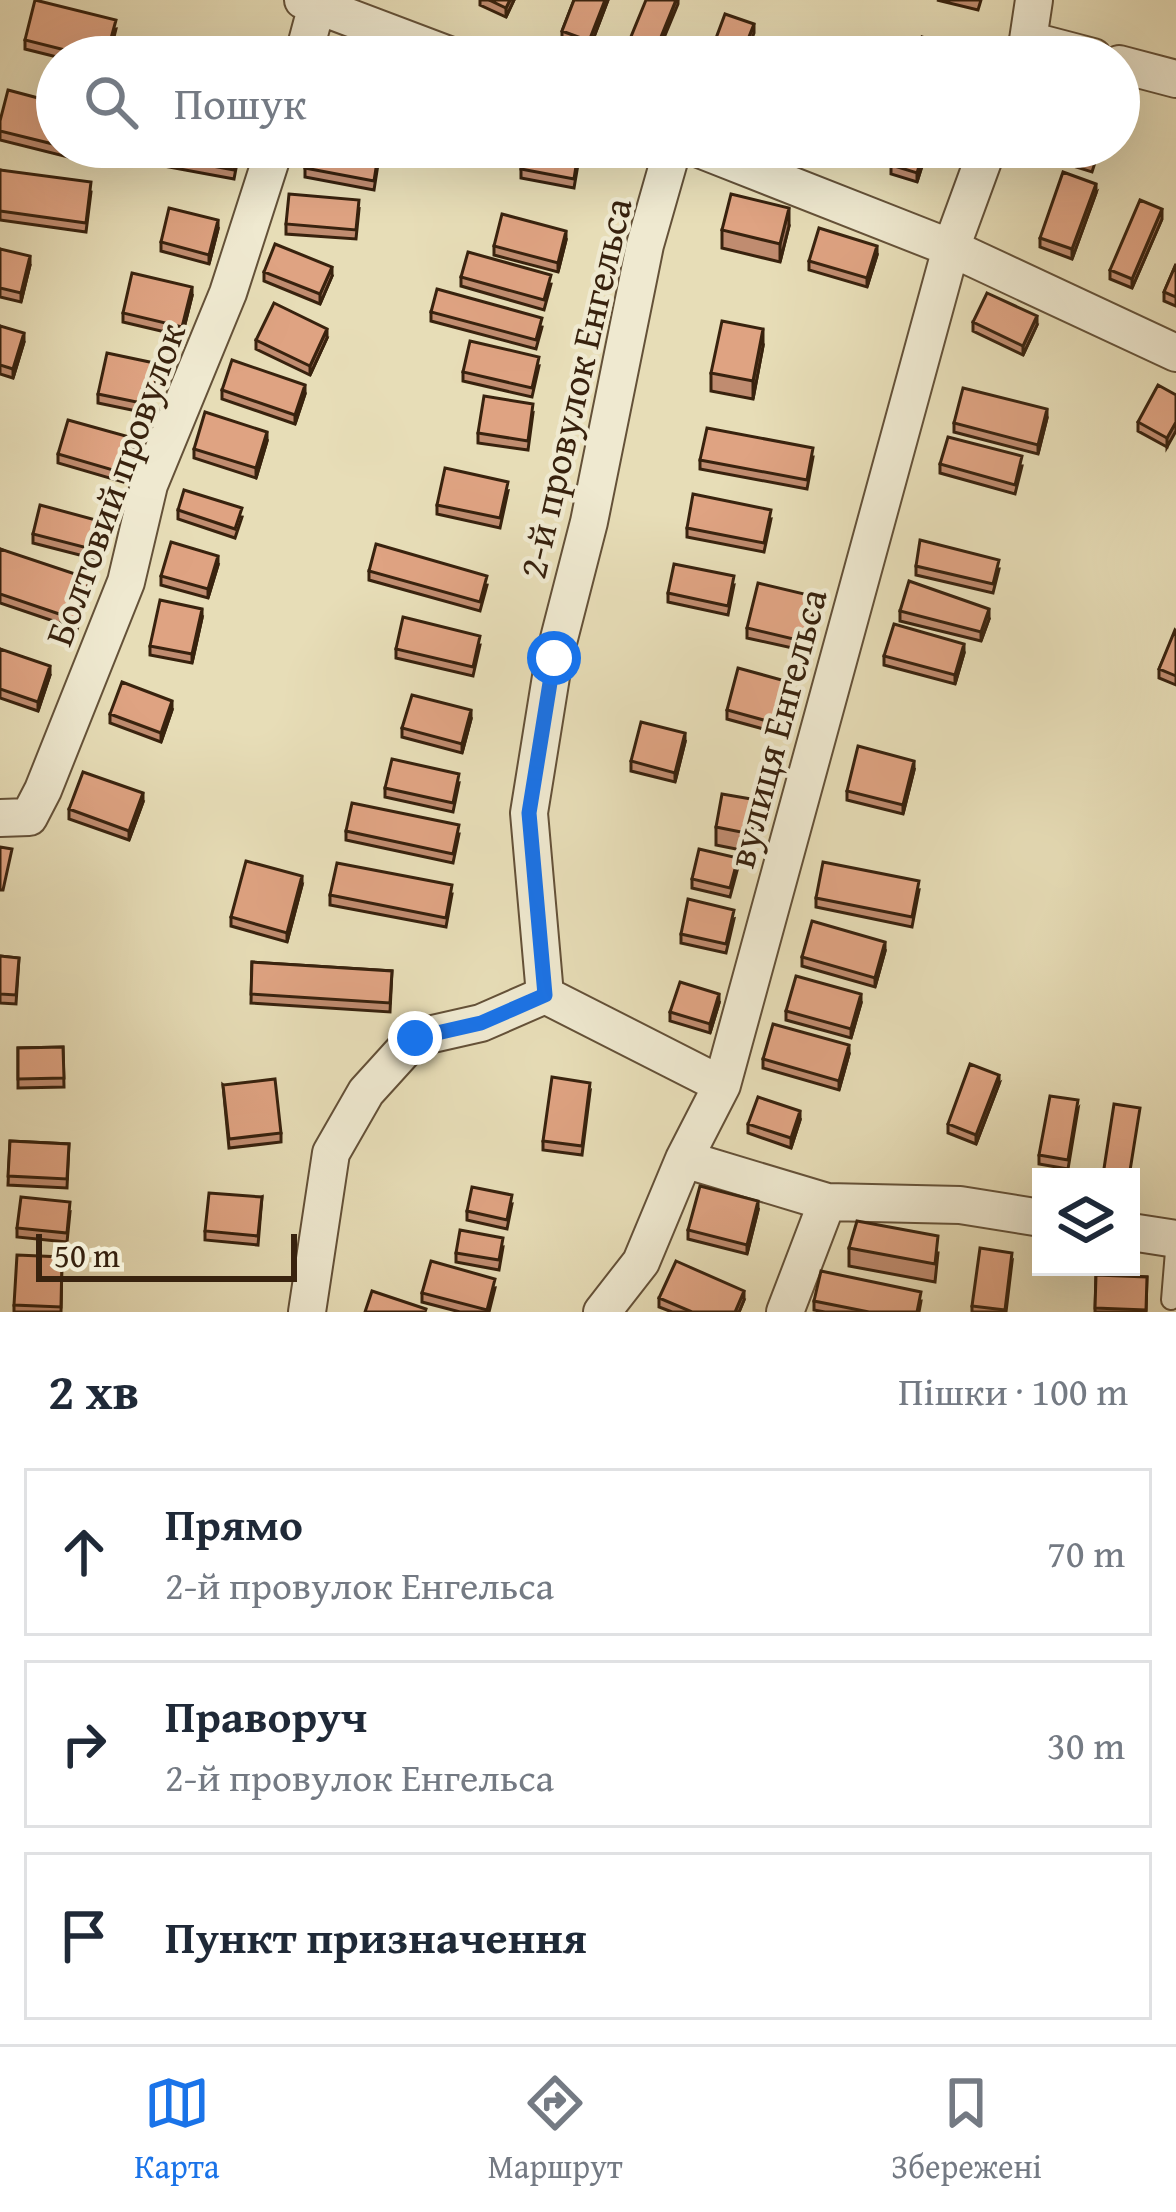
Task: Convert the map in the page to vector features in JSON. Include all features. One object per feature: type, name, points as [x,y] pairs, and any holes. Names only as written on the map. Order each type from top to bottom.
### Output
[{"type":"street","points":[[1027,36],[1034,0]]},
{"type":"street","points":[[306,36],[310,2],[399,36]]},
{"type":"street","points":[[1140,70],[1176,79]]},
{"type":"street","name":"Болтовий провулок","points":[[0,818],[29,817],[43,790],[127,582],[149,484],[228,293],[268,168]]},
{"type":"street","name":"2-й провулок Енгельса","points":[[545,995],[529,813],[554,658],[589,522],[645,244],[668,168]]},
{"type":"street","points":[[747,168],[951,248],[1176,352]]},
{"type":"street","name":"вулиця Енгельса","points":[[602,1312],[641,1262],[684,1159],[722,1085],[951,248],[980,168]]},
{"type":"street","points":[[307,1312],[331,1153],[366,1092],[415,1038],[481,1023],[545,995],[722,1085]]},
{"type":"street","points":[[684,1159],[827,1202],[960,1205],[1032,1217]]},
{"type":"street","points":[[785,1312],[827,1202]]},
{"type":"street","points":[[1140,1233],[1176,1239]]},
{"type":"lane","points":[[1171,1300],[1176,1239]]},
{"type":"building","points":[[35,0],[116,20],[112,36],[25,40]]},
{"type":"building","points":[[574,0],[605,0],[591,36],[562,31]]},
{"type":"building","points":[[646,0],[676,0],[661,36],[631,36]]},
{"type":"building","points":[[725,14],[754,24],[749,36],[717,36]]},
{"type":"building","points":[[8,90],[36,97],[36,140],[0,131]]},
{"type":"building","points":[[305,168],[376,168],[374,181]]},
{"type":"building","points":[[521,168],[576,168],[574,179]]},
{"type":"building","points":[[0,170],[91,182],[86,223],[0,211]]},
{"type":"building","points":[[1063,172],[1096,184],[1072,249],[1040,238]]},
{"type":"building","points":[[289,194],[359,200],[356,230],[286,224]]},
{"type":"building","points":[[731,194],[789,208],[780,244],[722,230]]},
{"type":"building","points":[[1140,200],[1162,209],[1132,279],[1110,270]]},
{"type":"building","points":[[169,208],[218,220],[209,255],[161,242]]},
{"type":"building","points":[[502,214],[566,231],[558,263],[494,246]]},
{"type":"building","points":[[819,228],[877,246],[867,278],[809,261]]},
{"type":"building","points":[[275,244],[332,267],[320,294],[264,272]]},
{"type":"building","points":[[0,249],[30,256],[21,293],[0,288]]},
{"type":"building","points":[[468,252],[551,275],[544,300],[461,277]]},
{"type":"building","points":[[1176,264],[1176,297],[1164,292]]},
{"type":"building","points":[[132,273],[192,287],[182,327],[123,313]]},
{"type":"building","points":[[437,289],[542,318],[536,340],[431,312]]},
{"type":"building","points":[[987,293],[1037,316],[1023,346],[973,322]]},
{"type":"building","points":[[274,303],[327,329],[310,366],[256,340]]},
{"type":"building","points":[[722,321],[763,329],[753,381],[711,373]]},
{"type":"building","points":[[0,326],[24,333],[13,369],[0,365]]},
{"type":"building","points":[[470,341],[539,357],[532,388],[463,372]]},
{"type":"building","points":[[107,353],[159,364],[151,405],[98,394]]},
{"type":"building","points":[[232,360],[305,385],[295,415],[222,390]]},
{"type":"building","points":[[1158,385],[1176,395],[1176,422],[1167,438],[1138,422]]},
{"type":"building","points":[[963,388],[1047,409],[1038,445],[954,423]]},
{"type":"building","points":[[484,396],[533,404],[528,441],[478,433]]},
{"type":"building","points":[[205,412],[267,432],[256,468],[194,449]]},
{"type":"building","points":[[68,420],[133,438],[123,473],[58,454]]},
{"type":"building","points":[[707,428],[813,448],[807,480],[700,460]]},
{"type":"building","points":[[948,437],[1022,456],[1015,485],[940,464]]},
{"type":"building","points":[[445,468],[508,482],[500,518],[437,505]]},
{"type":"building","points":[[184,490],[242,508],[235,529],[178,510]]},
{"type":"building","points":[[693,494],[771,510],[764,543],[687,528]]},
{"type":"building","points":[[40,505],[107,523],[99,551],[33,534]]},
{"type":"building","points":[[920,540],[999,560],[993,584],[916,566]]},
{"type":"building","points":[[171,542],[218,556],[208,589],[161,576]]},
{"type":"building","points":[[376,544],[487,576],[480,602],[369,571]]},
{"type":"building","points":[[0,549],[90,579],[77,620],[0,594]]},
{"type":"building","points":[[674,564],[734,576],[728,606],[668,593]]},
{"type":"building","points":[[909,581],[989,609],[981,632],[900,611]]},
{"type":"building","points":[[758,583],[817,597],[806,642],[747,628]]},
{"type":"building","points":[[160,600],[202,609],[192,654],[150,646]]},
{"type":"building","points":[[403,617],[480,636],[473,667],[396,649]]},
{"type":"building","points":[[894,624],[964,644],[955,675],[884,656]]},
{"type":"building","points":[[1176,631],[1176,676],[1159,669]]},
{"type":"building","points":[[0,649],[50,666],[38,702],[0,689]]},
{"type":"building","points":[[738,668],[789,682],[778,724],[727,710]]},
{"type":"building","points":[[122,682],[172,701],[161,733],[110,714]]},
{"type":"building","points":[[412,695],[471,710],[462,744],[402,728]]},
{"type":"building","points":[[641,722],[685,733],[675,773],[631,761]]},
{"type":"building","points":[[858,746],[914,761],[903,805],[847,791]]},
{"type":"building","points":[[392,759],[459,774],[453,803],[385,788]]},
{"type":"building","points":[[83,772],[143,793],[129,831],[69,809]]},
{"type":"building","points":[[722,794],[757,800],[751,834],[716,827]]},
{"type":"building","points":[[352,803],[459,825],[453,854],[346,831]]},
{"type":"building","points":[[0,847],[12,849],[3,890],[0,890]]},
{"type":"building","points":[[699,849],[738,858],[730,888],[692,879]]},
{"type":"building","points":[[246,861],[302,876],[287,933],[231,917]]},
{"type":"building","points":[[823,862],[919,881],[912,917],[816,898]]},
{"type":"building","points":[[337,863],[452,885],[446,918],[330,895]]},
{"type":"building","points":[[688,899],[734,910],[726,944],[681,934]]},
{"type":"building","points":[[812,921],[885,942],[875,978],[802,957]]},
{"type":"building","points":[[0,956],[19,958],[16,995],[0,994]]},
{"type":"building","points":[[252,962],[392,971],[390,1003],[251,994]]},
{"type":"building","points":[[796,976],[861,994],[851,1029],[786,1011]]},
{"type":"building","points":[[680,982],[719,994],[710,1024],[670,1012]]},
{"type":"building","points":[[773,1024],[849,1045],[839,1081],[763,1059]]},
{"type":"building","points":[[63,1047],[64,1078],[18,1079],[18,1048]]},
{"type":"building","points":[[970,1064],[999,1075],[976,1135],[948,1124]]},
{"type":"building","points":[[552,1077],[590,1083],[582,1146],[543,1141]]},
{"type":"building","points":[[275,1079],[281,1133],[229,1139],[223,1085]]},
{"type":"building","points":[[1050,1096],[1078,1100],[1068,1160],[1039,1155]]},
{"type":"building","points":[[758,1097],[800,1111],[791,1138],[748,1124]]},
{"type":"building","points":[[1114,1104],[1140,1108],[1130,1168],[1104,1168]]},
{"type":"building","points":[[10,1141],[69,1144],[67,1179],[8,1176]]},
{"type":"building","points":[[700,1186],[758,1201],[747,1245],[688,1230]]},
{"type":"building","points":[[472,1187],[512,1195],[507,1220],[467,1211]]},
{"type":"building","points":[[209,1193],[262,1197],[258,1236],[205,1231]]},
{"type":"building","points":[[21,1197],[70,1202],[67,1233],[17,1228]]},
{"type":"building","points":[[857,1221],[938,1236],[935,1264],[849,1248]]},
{"type":"building","points":[[460,1230],[503,1238],[499,1260],[456,1253]]},
{"type":"building","points":[[980,1248],[1012,1253],[1005,1310],[972,1306]]},
{"type":"building","points":[[17,1255],[62,1257],[61,1307],[14,1305]]},
{"type":"building","points":[[431,1261],[495,1279],[487,1310],[422,1293]]},
{"type":"building","points":[[676,1261],[744,1291],[735,1312],[692,1312],[659,1298]]},
{"type":"building","points":[[821,1271],[921,1292],[917,1312],[869,1312],[814,1301]]},
{"type":"building","points":[[1096,1276],[1147,1277],[1146,1310],[1095,1308]]},
{"type":"building","points":[[372,1291],[426,1309],[425,1312],[365,1312]]},
{"type":"route","points":[[415,1038],[481,1023],[545,995],[529,813],[554,658]]}]
